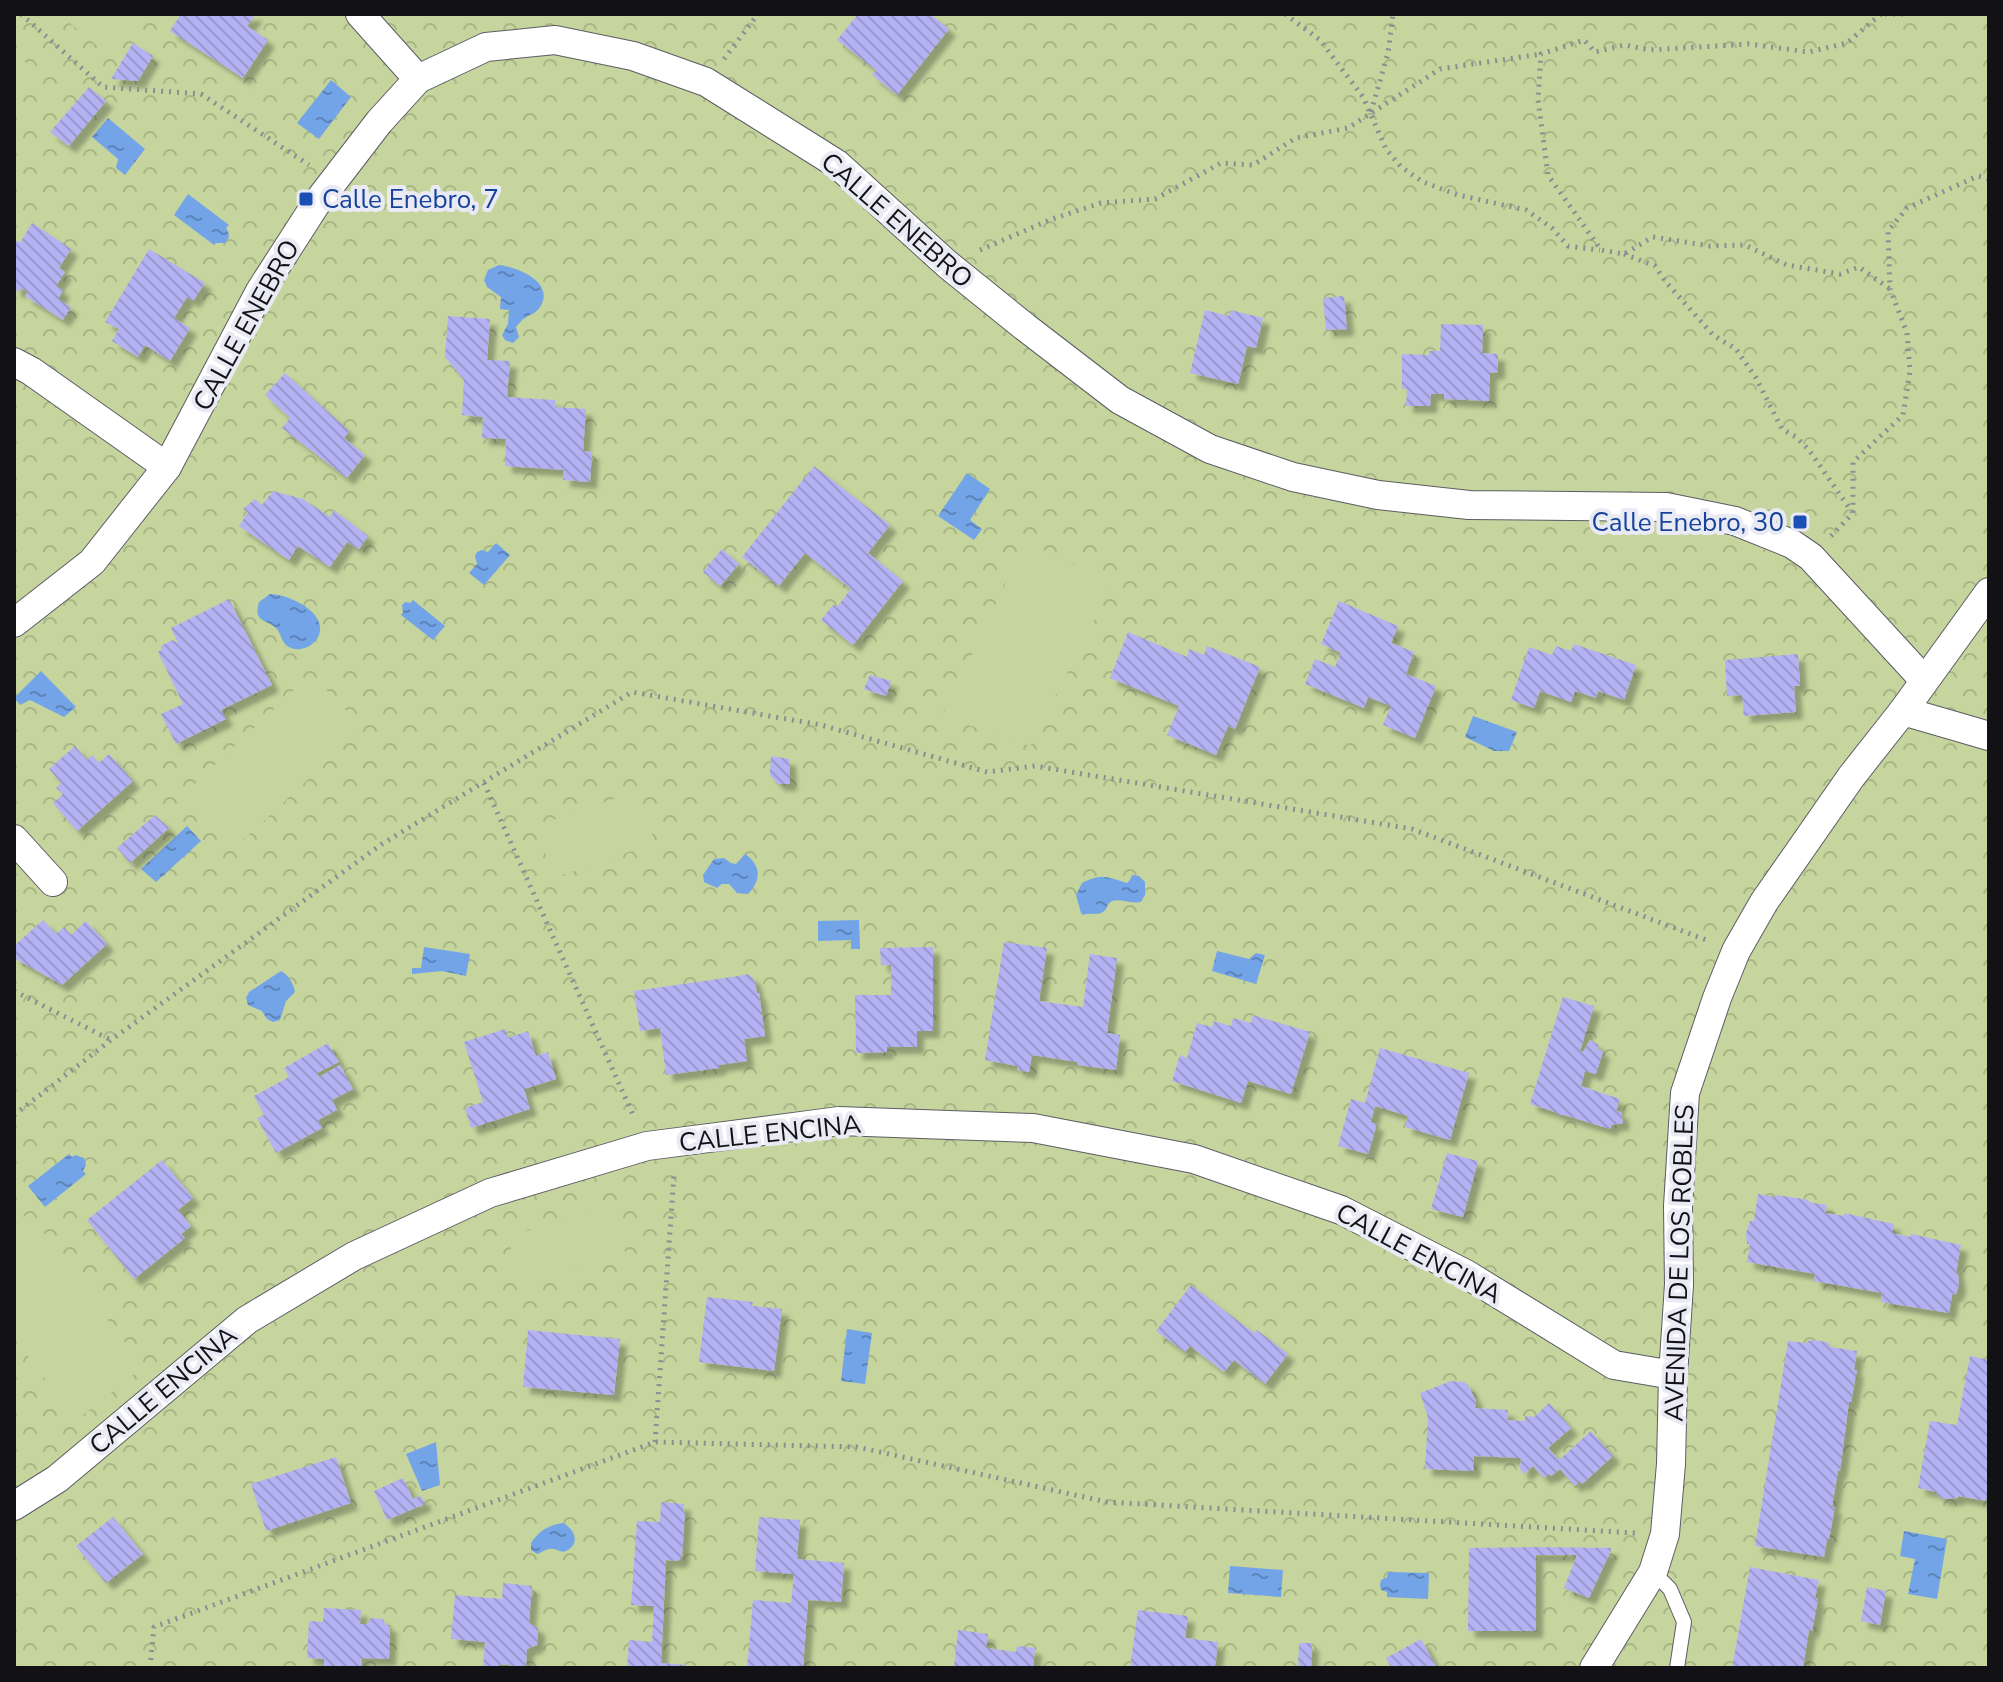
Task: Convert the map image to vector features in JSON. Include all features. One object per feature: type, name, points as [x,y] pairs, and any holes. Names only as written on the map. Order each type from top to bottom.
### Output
[{"type":"street","points":[[360,14],[418,79]]},
{"type":"street","name":"CALLE ENEBRO","points":[[14,623],[92,562],[167,467],[260,291],[316,204],[379,122],[418,79],[486,47],[555,40],[633,56],[706,82],[837,164],[947,264],[1120,400],[1210,449],[1293,477],[1378,495],[1469,505],[1666,507],[1735,521],[1792,544],[1811,557],[1924,680]]},
{"type":"street","points":[[14,362],[167,467]]},
{"type":"street","name":"AVENIDA DE LOS ROBLES","points":[[1594,1668],[1653,1572],[1665,1534],[1671,1464],[1679,1285],[1678,1206],[1685,1093],[1717,998],[1736,951],[1764,902],[1851,777],[1989,592]]},
{"type":"street","points":[[1903,711],[1989,736]]},
{"type":"street","points":[[14,839],[53,882]]},
{"type":"street","name":"CALLE ENCINA","points":[[14,1506],[57,1479],[247,1320],[354,1256],[490,1193],[647,1146],[839,1121],[1033,1128],[1194,1159],[1341,1210],[1466,1274],[1614,1365],[1673,1375]]},
{"type":"lane","points":[[1653,1572],[1670,1589],[1684,1622],[1677,1668]]},
{"type":"path","points":[[21,14],[103,87],[201,94],[333,181]]},
{"type":"path","points":[[706,82],[758,14]]},
{"type":"path","points":[[1285,14],[1320,40],[1363,97],[1386,149],[1401,167],[1423,182],[1458,195],[1526,210],[1552,228],[1568,246],[1624,254],[1655,266],[1713,335],[1736,349],[1756,378],[1782,429],[1809,450],[1853,513]]},
{"type":"path","points":[[1371,113],[1388,53],[1393,14]]},
{"type":"path","points":[[947,264],[1052,219],[1101,203],[1155,199],[1221,163],[1253,165],[1296,138],[1348,128],[1440,69],[1541,54],[1584,40],[1595,52],[1625,45],[1649,50],[1749,44],[1809,52],[1847,43],[1883,14],[1907,14]]},
{"type":"path","points":[[1541,54],[1538,100],[1548,175],[1601,250]]},
{"type":"path","points":[[1811,557],[1853,513],[1853,462],[1903,415],[1910,371],[1907,333],[1890,289],[1888,231],[1907,208],[1978,176],[1989,179]]},
{"type":"path","points":[[1624,254],[1653,237],[1710,246],[1745,245],[1787,265],[1840,274],[1859,267],[1890,289]]},
{"type":"path","points":[[14,1115],[111,1040],[382,844],[632,692],[821,725],[987,772],[1035,766],[1412,829],[1736,951]]},
{"type":"path","points":[[484,783],[647,1146]]},
{"type":"path","points":[[14,991],[111,1040]]},
{"type":"path","points":[[655,1442],[677,1142]]},
{"type":"path","points":[[150,1668],[154,1627],[655,1442],[857,1447],[1107,1502],[1665,1534]]},
{"type":"green space","points":[[14,14],[1989,14],[1989,1668],[14,1668]]},
{"type":"green space","points":[[59,14],[131,14],[101,49]]},
{"type":"green space","points":[[14,52],[41,76],[14,107]]},
{"type":"green space","points":[[1026,541],[1113,584],[1030,746],[942,716]]},
{"type":"green space","points":[[311,674],[363,728],[236,847],[184,794]]},
{"type":"green space","points":[[637,791],[655,843],[554,878],[536,826]]},
{"type":"green space","points":[[609,1204],[626,1255],[524,1289],[507,1237]]},
{"type":"green space","points":[[29,1213],[143,1367],[76,1421],[14,1337],[14,1224]]},
{"type":"water","points":[[331,80],[351,97],[319,139],[297,123]]},
{"type":"water","points":[[108,118],[145,149],[125,175],[116,168],[118,159],[92,137]]},
{"type":"water","points":[[188,194],[229,225],[226,228],[229,238],[225,243],[214,245],[174,215]]},
{"type":"water","points":[[499,265],[532,277],[543,290],[540,307],[516,327],[519,337],[513,343],[502,335],[508,324],[509,310],[500,309],[501,297],[487,287],[484,280],[488,270]]},
{"type":"water","points":[[967,473],[990,489],[970,520],[982,529],[974,540],[938,516]]},
{"type":"water","points":[[496,543],[510,555],[484,585],[469,573],[477,564],[477,552],[488,552]]},
{"type":"water","points":[[270,594],[294,600],[316,616],[320,631],[312,645],[302,649],[291,648],[284,643],[277,629],[259,617],[259,602]]},
{"type":"water","points":[[413,600],[445,626],[433,640],[401,615],[402,605]]},
{"type":"water","points":[[41,671],[76,707],[64,717],[30,700],[20,705],[14,698]]},
{"type":"water","points":[[1473,716],[1517,732],[1509,751],[1494,751],[1465,737]]},
{"type":"water","points":[[187,826],[201,841],[156,882],[141,869]]},
{"type":"water","points":[[745,854],[758,873],[756,883],[748,894],[737,893],[729,884],[717,888],[704,882],[703,875],[714,859],[724,858],[736,864]]},
{"type":"water","points":[[1132,875],[1139,876],[1145,882],[1145,895],[1141,902],[1115,900],[1101,913],[1081,913],[1076,895],[1082,883],[1104,877],[1127,883]]},
{"type":"water","points":[[859,920],[860,949],[851,949],[851,940],[818,941],[818,921]]},
{"type":"water","points":[[424,947],[470,954],[466,976],[442,971],[412,974],[412,968],[421,968]]},
{"type":"water","points":[[1217,951],[1249,959],[1256,953],[1265,955],[1256,984],[1212,971]]},
{"type":"water","points":[[281,971],[290,980],[295,992],[286,1001],[280,1020],[273,1022],[262,1011],[248,1005],[246,998],[249,992]]},
{"type":"water","points":[[69,1154],[84,1158],[86,1165],[83,1171],[86,1174],[45,1207],[28,1186]]},
{"type":"water","points":[[847,1329],[872,1333],[865,1384],[841,1381]]},
{"type":"water","points":[[436,1442],[440,1485],[422,1491],[406,1454]]},
{"type":"water","points":[[563,1523],[574,1535],[572,1547],[566,1551],[547,1549],[537,1554],[531,1550],[531,1543],[541,1532]]},
{"type":"water","points":[[1904,1531],[1947,1539],[1937,1599],[1908,1594],[1915,1559],[1900,1556]]},
{"type":"water","points":[[1230,1566],[1283,1570],[1281,1597],[1228,1593]]},
{"type":"water","points":[[1388,1572],[1429,1573],[1428,1599],[1387,1597],[1387,1592],[1381,1590],[1380,1585]]},
{"type":"building","points":[[181,14],[256,14],[247,26],[268,40],[243,78],[170,31]]},
{"type":"building","points":[[858,14],[930,14],[949,29],[897,95],[872,75],[876,70],[837,40]]},
{"type":"building","points":[[133,43],[153,56],[138,81],[111,79]]},
{"type":"building","points":[[89,87],[106,101],[69,146],[50,132]]},
{"type":"building","points":[[32,223],[71,249],[59,268],[65,272],[56,286],[63,290],[58,299],[71,307],[63,320],[25,296],[28,292],[21,288],[19,292],[14,289],[14,239],[20,243]]},
{"type":"building","points":[[149,249],[205,283],[193,301],[187,297],[174,318],[190,328],[170,361],[145,345],[138,357],[112,341],[119,329],[105,322]]},
{"type":"building","points":[[1344,296],[1347,329],[1326,330],[1323,298]]},
{"type":"building","points":[[1205,310],[1229,316],[1231,310],[1263,318],[1256,348],[1247,346],[1238,384],[1190,373]]},
{"type":"building","points":[[448,316],[490,319],[487,360],[510,361],[507,397],[555,400],[555,407],[586,409],[583,451],[592,452],[590,482],[563,480],[564,470],[505,466],[506,439],[482,438],[483,417],[462,415],[464,380],[445,357]]},
{"type":"building","points":[[1441,324],[1483,325],[1482,353],[1498,354],[1498,372],[1490,373],[1489,401],[1444,399],[1444,394],[1431,394],[1430,406],[1406,406],[1407,389],[1402,389],[1402,354],[1429,355],[1429,351],[1440,351]]},
{"type":"building","points":[[285,373],[349,431],[344,438],[365,455],[347,478],[282,428],[290,418],[265,395]]},
{"type":"building","points":[[814,466],[890,525],[868,553],[903,581],[853,645],[821,620],[833,605],[837,607],[851,589],[805,553],[779,586],[742,557]]},
{"type":"building","points":[[273,491],[303,499],[330,517],[334,510],[368,536],[359,549],[347,542],[330,567],[298,546],[289,560],[239,526],[248,512],[243,509],[255,499],[262,505]]},
{"type":"building","points":[[722,549],[739,564],[720,586],[703,572]]},
{"type":"building","points":[[229,599],[272,685],[221,710],[226,719],[176,744],[161,714],[183,704],[158,652],[161,646],[172,640],[178,643],[171,628]]},
{"type":"building","points":[[1339,601],[1398,626],[1391,643],[1414,652],[1406,674],[1436,686],[1415,738],[1383,725],[1391,706],[1368,697],[1364,708],[1305,684],[1315,659],[1335,667],[1341,653],[1321,644]]},
{"type":"building","points":[[1128,632],[1187,657],[1189,649],[1204,655],[1207,646],[1260,667],[1235,729],[1228,726],[1216,755],[1167,735],[1179,706],[1110,678]]},
{"type":"building","points":[[1574,644],[1636,665],[1624,700],[1598,691],[1596,698],[1575,691],[1571,702],[1540,691],[1534,708],[1511,700],[1529,647],[1552,655],[1556,646],[1571,651]]},
{"type":"building","points":[[1798,654],[1800,686],[1794,686],[1796,712],[1744,716],[1742,695],[1727,696],[1725,660]]},
{"type":"building","points":[[870,675],[891,681],[886,696],[864,689]]},
{"type":"building","points":[[75,746],[87,760],[92,755],[99,763],[109,754],[133,781],[77,831],[53,803],[63,794],[56,788],[61,783],[49,769]]},
{"type":"building","points":[[771,756],[789,759],[790,784],[778,784],[770,775]]},
{"type":"building","points":[[155,815],[169,828],[130,863],[117,848]]},
{"type":"building","points":[[43,920],[56,934],[64,927],[71,935],[86,921],[107,944],[62,985],[14,958],[14,946]]},
{"type":"building","points":[[1004,942],[1047,948],[1039,1001],[1083,1007],[1090,954],[1117,958],[1107,1033],[1120,1035],[1116,1070],[1032,1055],[1029,1072],[1017,1070],[1017,1066],[985,1060]]},
{"type":"building","points":[[933,947],[933,1031],[917,1031],[917,1047],[887,1047],[887,1052],[856,1053],[855,995],[891,995],[891,965],[881,965],[880,948]]},
{"type":"building","points":[[748,974],[754,979],[759,993],[765,1036],[744,1039],[747,1061],[666,1075],[660,1028],[640,1031],[634,991]]},
{"type":"building","points":[[1563,997],[1594,1006],[1580,1051],[1583,1052],[1590,1040],[1603,1051],[1596,1074],[1585,1071],[1581,1086],[1620,1099],[1616,1111],[1621,1112],[1623,1123],[1612,1125],[1610,1129],[1530,1104]]},
{"type":"building","points":[[1253,1015],[1310,1032],[1291,1094],[1248,1081],[1241,1103],[1172,1081],[1180,1055],[1187,1058],[1197,1023],[1212,1027],[1214,1021],[1231,1026],[1233,1018],[1251,1023]]},
{"type":"building","points":[[505,1029],[508,1038],[528,1031],[536,1056],[548,1052],[556,1079],[524,1089],[530,1109],[471,1128],[465,1108],[483,1102],[464,1042]]},
{"type":"building","points":[[328,1043],[339,1062],[317,1073],[319,1077],[340,1065],[353,1089],[332,1100],[337,1110],[318,1120],[322,1128],[276,1153],[257,1118],[264,1115],[254,1096],[289,1077],[284,1068]]},
{"type":"building","points":[[1380,1048],[1469,1073],[1450,1140],[1405,1127],[1408,1116],[1375,1106],[1371,1122],[1377,1124],[1368,1154],[1338,1146],[1351,1099],[1365,1103]]},
{"type":"building","points":[[1447,1153],[1478,1161],[1463,1217],[1431,1209]]},
{"type":"building","points":[[162,1160],[193,1198],[178,1210],[191,1226],[181,1234],[185,1238],[134,1279],[87,1220]]},
{"type":"building","points":[[1758,1194],[1809,1200],[1827,1205],[1825,1213],[1844,1216],[1844,1213],[1894,1224],[1892,1233],[1961,1245],[1956,1273],[1959,1285],[1956,1294],[1952,1295],[1949,1313],[1881,1302],[1882,1293],[1814,1281],[1815,1274],[1747,1262],[1750,1244],[1747,1244],[1746,1233],[1750,1221],[1754,1221]]},
{"type":"building","points":[[1191,1285],[1254,1333],[1257,1330],[1288,1354],[1265,1384],[1234,1360],[1224,1372],[1190,1346],[1185,1352],[1156,1331]]},
{"type":"building","points":[[707,1297],[782,1309],[774,1371],[699,1362]]},
{"type":"building","points":[[528,1330],[620,1339],[614,1395],[523,1387]]},
{"type":"building","points":[[1814,1340],[1826,1342],[1830,1347],[1857,1351],[1854,1370],[1857,1370],[1824,1557],[1755,1546],[1788,1341],[1807,1343]]},
{"type":"building","points":[[1970,1356],[1989,1360],[1989,1483],[1986,1501],[1958,1496],[1946,1499],[1936,1492],[1918,1488],[1930,1421],[1957,1425]]},
{"type":"building","points":[[1451,1381],[1468,1385],[1476,1401],[1475,1408],[1508,1410],[1507,1420],[1525,1421],[1525,1416],[1534,1417],[1549,1403],[1571,1428],[1548,1448],[1559,1460],[1591,1431],[1613,1456],[1582,1484],[1580,1481],[1575,1486],[1560,1469],[1544,1478],[1533,1466],[1524,1474],[1520,1469],[1521,1458],[1474,1456],[1473,1471],[1425,1469],[1428,1417],[1420,1393]]},
{"type":"building","points":[[336,1457],[351,1503],[266,1531],[251,1484]]},
{"type":"building","points":[[403,1478],[413,1499],[421,1496],[425,1504],[387,1520],[374,1491]]},
{"type":"building","points":[[661,1502],[684,1504],[685,1512],[682,1557],[678,1561],[666,1560],[661,1663],[686,1665],[686,1668],[627,1668],[629,1640],[652,1642],[654,1606],[631,1605],[637,1521],[660,1522]]},
{"type":"building","points":[[113,1517],[143,1554],[106,1583],[76,1546]]},
{"type":"building","points":[[759,1517],[800,1520],[797,1559],[844,1563],[841,1602],[808,1600],[803,1668],[747,1668],[753,1600],[791,1603],[794,1574],[755,1571]]},
{"type":"building","points":[[1469,1548],[1612,1548],[1589,1598],[1564,1588],[1577,1555],[1536,1555],[1536,1631],[1468,1631]]},
{"type":"building","points":[[1750,1567],[1819,1580],[1815,1598],[1818,1599],[1803,1668],[1732,1668]]},
{"type":"building","points":[[503,1583],[532,1586],[529,1623],[538,1628],[537,1645],[527,1649],[526,1667],[499,1664],[499,1668],[483,1668],[485,1642],[451,1639],[455,1595],[502,1599]]},
{"type":"building","points":[[1867,1587],[1886,1591],[1880,1625],[1861,1621]]},
{"type":"building","points":[[324,1608],[361,1610],[360,1624],[367,1624],[371,1618],[383,1619],[386,1625],[390,1625],[389,1659],[362,1658],[361,1668],[324,1668],[324,1659],[307,1658],[309,1621],[323,1622]]},
{"type":"building","points":[[1138,1610],[1188,1616],[1185,1638],[1218,1642],[1215,1668],[1130,1668]]},
{"type":"building","points":[[958,1630],[988,1634],[986,1648],[1016,1652],[1017,1646],[1035,1648],[1033,1668],[954,1668]]},
{"type":"building","points":[[1421,1639],[1437,1668],[1391,1668],[1386,1658]]},
{"type":"building","points":[[1299,1643],[1312,1643],[1311,1668],[1298,1668]]},
{"type":"place","name":"Calle Enebro, 7","points":[[306,199]]},
{"type":"place","name":"Calle Enebro, 30","points":[[1800,522]]}]
